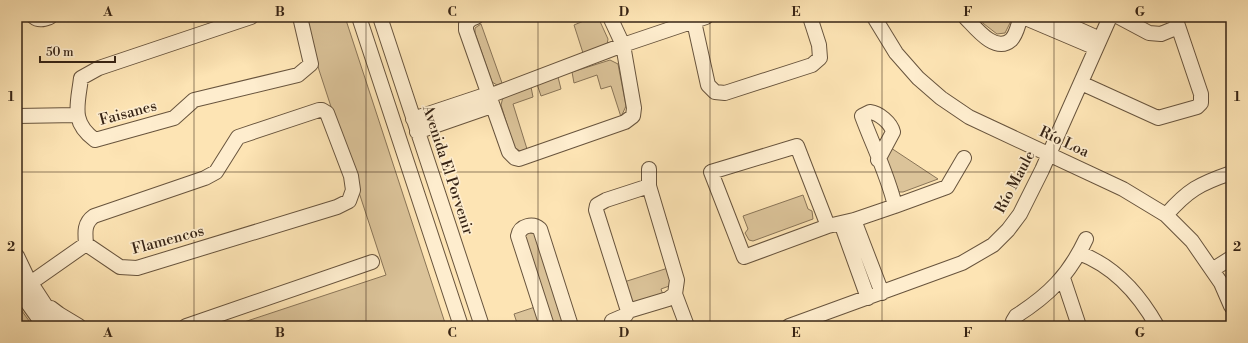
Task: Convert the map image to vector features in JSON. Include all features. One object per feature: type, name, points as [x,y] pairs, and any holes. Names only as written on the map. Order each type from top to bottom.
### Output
[{"type":"street","points":[[34,17],[37,20],[42,20],[50,17]]},
{"type":"street","name":"Faisanes","points":[[251,17],[99,68],[81,78],[77,115],[84,132],[95,140],[174,118],[194,100],[298,75],[311,64],[300,17]]},
{"type":"street","points":[[474,18],[466,24],[466,30],[509,152],[515,158],[526,158],[626,122],[633,116],[634,108],[623,45],[610,17]]},
{"type":"street","points":[[415,126],[490,99],[623,45],[698,18],[708,84],[715,92],[725,93],[812,65],[820,58],[819,45],[810,17]]},
{"type":"street","name":"Río Loa","points":[[874,17],[896,53],[918,78],[941,98],[969,117],[1123,189],[1166,216],[1192,241],[1212,270],[1231,305]]},
{"type":"street","points":[[965,17],[991,41],[1006,43],[1016,32],[1022,17],[1098,43]]},
{"type":"street","points":[[1051,17],[1098,43]]},
{"type":"street","name":"Río Maule","points":[[789,326],[962,263],[993,245],[1008,230],[1020,214],[1049,154],[1110,17]]},
{"type":"street","points":[[1081,83],[1158,118],[1197,107],[1201,102],[1201,94],[1177,22],[1161,34],[1149,33],[1119,17]]},
{"type":"street","name":"Avenida El Porvenir","points":[[461,326],[361,23],[381,20],[482,326]]},
{"type":"street","name":"Flamencos","points":[[319,110],[327,113],[351,176],[353,190],[349,201],[337,207],[138,268],[120,267],[86,244],[85,228],[88,220],[94,216],[216,172],[238,137],[319,110]]},
{"type":"street","points":[[17,116],[77,115]]},
{"type":"street","points":[[882,293],[841,223],[797,146],[711,172],[744,257],[841,223],[895,206],[947,187],[964,158]]},
{"type":"street","points":[[878,160],[892,194],[895,206]]},
{"type":"street","points":[[649,169],[649,186],[677,280],[675,294],[687,326]]},
{"type":"street","points":[[1166,216],[1192,189],[1231,173]]},
{"type":"street","points":[[628,311],[596,210],[597,206],[606,200],[649,186]]},
{"type":"street","points":[[841,223],[868,298]]},
{"type":"street","points":[[546,326],[518,236],[522,228],[532,226],[540,229],[572,326]]},
{"type":"street","points":[[1013,324],[1016,316],[1046,295],[1063,278],[1086,239]]},
{"type":"street","points":[[44,326],[18,290],[86,244]]},
{"type":"street","points":[[1079,253],[1109,269],[1132,289],[1157,326]]},
{"type":"street","points":[[17,256],[30,282],[44,301],[59,326]]},
{"type":"street","points":[[1212,270],[1231,258]]},
{"type":"street","points":[[186,326],[372,262]]},
{"type":"street","points":[[1063,278],[1079,326]]},
{"type":"street","points":[[612,321],[626,315],[628,311],[668,299],[675,294]]},
{"type":"street","points":[[44,301],[73,325]]},
{"type":"shaded area","points":[[305,17],[345,17],[446,326],[232,326],[386,275],[319,70]]},
{"type":"shaded area","points":[[586,17],[598,17],[608,39],[607,45],[583,53],[574,25],[586,20]]},
{"type":"shaded area","points":[[975,17],[1013,17],[1005,33],[997,34]]},
{"type":"shaded area","points":[[481,24],[502,83],[497,85],[492,82],[475,33],[475,28]]},
{"type":"shaded area","points":[[610,60],[618,64],[626,106],[621,117],[611,86],[601,89],[597,75],[574,83],[572,72]]},
{"type":"shaded area","points":[[558,77],[561,89],[541,96],[537,84]]},
{"type":"shaded area","points":[[531,87],[533,97],[513,104],[527,149],[520,151],[514,147],[501,105],[503,97]]},
{"type":"shaded area","points":[[891,148],[938,179],[903,192],[899,192],[886,159]]},
{"type":"shaded area","points":[[803,195],[808,209],[812,211],[813,219],[753,241],[749,240],[745,233],[748,229],[743,216]]},
{"type":"shaded area","points":[[535,229],[564,326],[518,326],[514,314],[544,304],[524,234]]},
{"type":"shaded area","points":[[668,268],[672,285],[661,289],[663,295],[635,304],[629,301],[624,282]]},
{"type":"shaded area","points":[[17,304],[32,325],[32,326],[17,326]]}]
